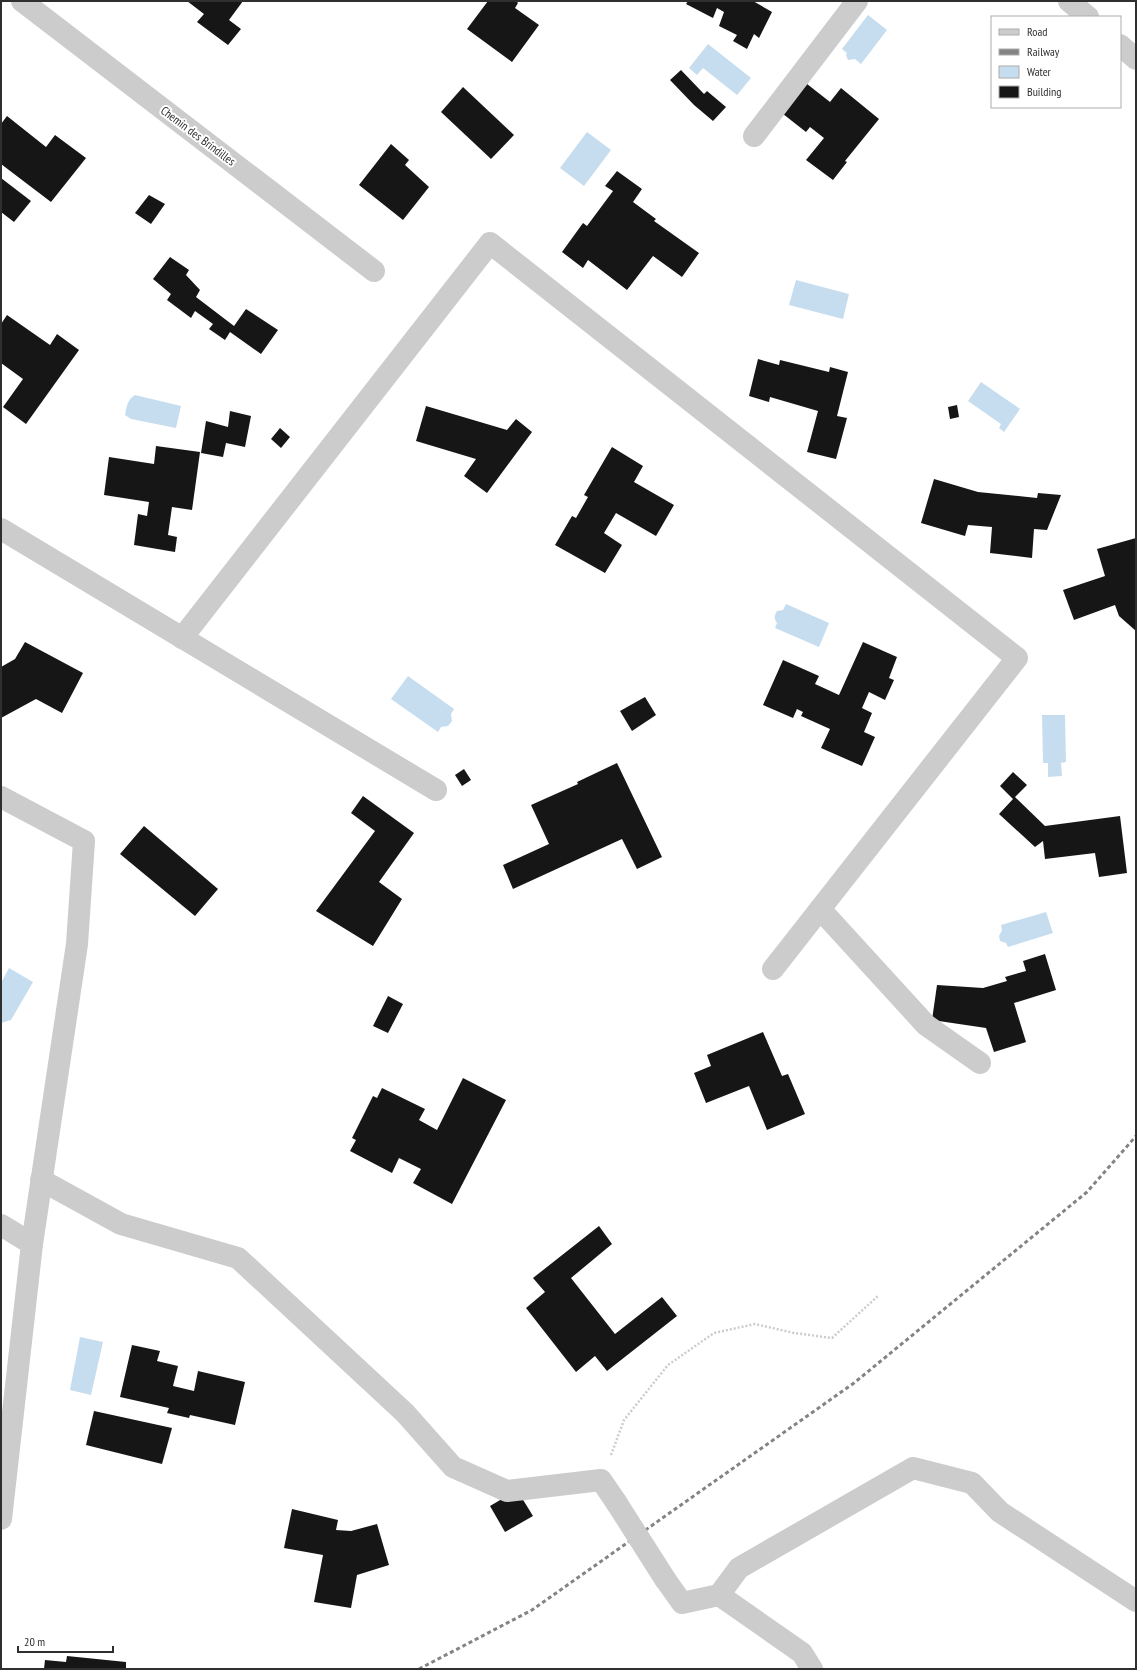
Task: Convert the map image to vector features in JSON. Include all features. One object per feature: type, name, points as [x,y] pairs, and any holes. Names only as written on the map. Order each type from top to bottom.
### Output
[{"type":"street","name":"Chemin des Brindilles","points":[[22,1],[374,271]]},
{"type":"street","points":[[754,136],[857,1]]},
{"type":"street","points":[[1069,1],[1087,16]]},
{"type":"street","points":[[1121,46],[1136,59]]},
{"type":"street","points":[[182,638],[490,243],[1017,658],[773,969]]},
{"type":"street","points":[[1,529],[436,790]]},
{"type":"street","points":[[1,796],[84,841],[77,944],[32,1244],[1,1519]]},
{"type":"street","points":[[820,909],[926,1025],[980,1063]]},
{"type":"street","points":[[42,1180],[121,1224],[238,1258],[406,1413],[453,1467],[508,1491],[601,1480],[682,1603],[719,1595],[740,1568],[913,1468],[972,1483],[1000,1512],[1136,1602]]},
{"type":"street","points":[[1,1225],[32,1244]]},
{"type":"street","points":[[719,1595],[802,1653],[812,1669]]},
{"type":"path","points":[[601,1480],[624,1420],[668,1365],[714,1333],[755,1324],[794,1333],[832,1338],[879,1295]]},
{"type":"water","points":[[868,15],[887,30],[861,64],[855,59],[848,60],[846,55],[847,53],[842,49]]},
{"type":"water","points":[[708,44],[751,78],[737,95],[703,68],[697,75],[689,68]]},
{"type":"water","points":[[587,132],[611,150],[584,186],[560,168]]},
{"type":"water","points":[[796,280],[849,294],[843,319],[789,305]]},
{"type":"water","points":[[981,382],[1020,409],[1004,432],[999,428],[1001,424],[968,401]]},
{"type":"water","points":[[135,395],[181,406],[176,428],[131,419],[125,415],[129,401]]},
{"type":"water","points":[[786,604],[829,623],[819,647],[775,628],[777,623],[775,620],[776,613],[777,611],[783,610]]},
{"type":"water","points":[[408,676],[454,709],[451,714],[452,721],[448,726],[441,727],[438,732],[391,699]]},
{"type":"water","points":[[1042,715],[1065,715],[1066,762],[1061,763],[1062,776],[1048,777],[1048,763],[1043,763]]},
{"type":"water","points":[[1046,912],[1053,933],[1008,947],[1006,943],[1000,941],[999,936],[1002,930],[1001,925]]},
{"type":"water","points":[[9,968],[33,982],[11,1020],[1,1023],[1,983]]},
{"type":"water","points":[[80,1337],[103,1342],[91,1395],[70,1390]]},
{"type":"building","points":[[187,1],[243,1],[229,20],[241,29],[228,45],[197,22],[204,14]]},
{"type":"building","points":[[488,1],[516,1],[518,3],[515,8],[539,25],[512,62],[467,29]]},
{"type":"building","points":[[688,1],[753,1],[772,12],[759,38],[754,34],[747,49],[733,41],[737,35],[719,26],[724,12],[717,8],[713,18],[686,4]]},
{"type":"building","points":[[681,70],[704,94],[707,91],[726,107],[713,121],[694,105],[670,80]]},
{"type":"building","points":[[802,80],[830,102],[841,88],[879,119],[845,161],[847,162],[833,180],[806,160],[824,138],[810,127],[806,132],[778,110]]},
{"type":"building","points":[[463,87],[514,135],[491,159],[441,112]]},
{"type":"building","points":[[7,116],[46,147],[55,135],[86,158],[51,202],[1,164],[1,124]]},
{"type":"building","points":[[391,144],[409,160],[405,165],[429,187],[403,220],[359,185]]},
{"type":"building","points":[[617,171],[642,189],[633,202],[656,219],[654,221],[699,253],[682,277],[653,256],[627,290],[588,260],[583,268],[562,252],[583,223],[587,226],[613,191],[605,186]]},
{"type":"building","points":[[1,178],[31,201],[14,222],[1,212]]},
{"type":"building","points":[[149,195],[165,204],[151,224],[135,213]]},
{"type":"building","points":[[170,257],[189,270],[186,275],[200,290],[196,297],[234,326],[246,309],[278,330],[261,354],[230,332],[225,340],[209,329],[213,324],[195,311],[191,318],[167,300],[171,294],[153,279]]},
{"type":"building","points":[[7,315],[50,345],[57,334],[79,350],[26,424],[3,407],[23,379],[1,363],[1,324]]},
{"type":"building","points":[[758,359],[779,365],[780,360],[829,372],[830,367],[848,372],[837,416],[847,418],[836,459],[807,452],[818,411],[770,397],[769,402],[749,396]]},
{"type":"building","points":[[957,405],[959,417],[950,419],[948,407]]},
{"type":"building","points":[[426,406],[507,430],[516,419],[532,432],[487,493],[464,476],[476,459],[416,441]]},
{"type":"building","points":[[230,411],[251,416],[245,447],[226,443],[223,457],[201,453],[206,421],[228,427]]},
{"type":"building","points":[[280,428],[290,437],[281,448],[271,439]]},
{"type":"building","points":[[156,446],[200,452],[192,510],[172,507],[168,535],[177,537],[175,552],[134,545],[138,514],[147,516],[149,502],[104,495],[109,457],[154,464]]},
{"type":"building","points":[[612,447],[643,466],[634,482],[674,505],[656,536],[616,513],[604,533],[622,545],[605,573],[555,545],[572,516],[576,518],[588,497],[584,495]]},
{"type":"building","points":[[934,479],[978,492],[1037,498],[1038,493],[1061,495],[1047,530],[1034,529],[1032,558],[990,553],[992,527],[968,525],[965,536],[921,523]]},
{"type":"building","points":[[1136,538],[1136,631],[1119,616],[1115,605],[1074,620],[1063,590],[1105,576],[1097,549]]},
{"type":"building","points":[[25,642],[83,673],[62,713],[36,699],[1,718],[1,667],[15,659]]},
{"type":"building","points":[[863,642],[897,657],[889,678],[894,680],[885,700],[869,692],[862,708],[872,713],[864,732],[875,737],[862,766],[821,748],[830,729],[801,716],[803,712],[797,709],[793,718],[763,705],[783,660],[819,676],[815,684],[839,695]]},
{"type":"building","points":[[645,697],[656,715],[632,731],[620,711]]},
{"type":"building","points":[[617,763],[662,857],[637,869],[622,839],[513,889],[503,865],[549,844],[531,805],[578,784],[577,782]]},
{"type":"building","points":[[464,769],[471,780],[462,786],[455,775]]},
{"type":"building","points":[[1013,772],[1027,785],[1015,797],[1045,826],[1120,816],[1127,873],[1099,877],[1095,853],[1045,859],[1043,841],[1035,847],[999,814],[1013,799],[1000,786]]},
{"type":"building","points":[[363,796],[414,833],[379,882],[402,899],[373,946],[316,911],[375,831],[351,813]]},
{"type":"building","points":[[144,826],[218,889],[195,916],[120,854]]},
{"type":"building","points":[[1045,954],[1056,990],[1014,1003],[1026,1042],[994,1052],[986,1028],[932,1020],[937,985],[983,988],[1007,981],[1005,977],[1026,971],[1023,961]]},
{"type":"building","points":[[388,996],[403,1004],[388,1033],[373,1026]]},
{"type":"building","points":[[763,1032],[782,1076],[788,1074],[805,1114],[767,1130],[749,1086],[706,1103],[694,1073],[711,1066],[707,1055]]},
{"type":"building","points":[[463,1078],[506,1100],[452,1204],[413,1183],[421,1169],[399,1158],[392,1173],[350,1151],[356,1140],[352,1138],[373,1096],[377,1098],[382,1088],[425,1109],[419,1120],[437,1130]]},
{"type":"building","points":[[599,1226],[612,1244],[571,1278],[615,1334],[662,1297],[677,1316],[607,1371],[595,1356],[576,1372],[526,1308],[545,1292],[533,1278]]},
{"type":"building","points":[[132,1345],[160,1351],[157,1361],[178,1366],[173,1386],[194,1391],[198,1371],[245,1382],[235,1425],[190,1415],[189,1418],[167,1413],[169,1408],[120,1397]]},
{"type":"building","points":[[94,1411],[172,1428],[162,1464],[86,1445]]},
{"type":"building","points":[[517,1490],[533,1516],[505,1532],[490,1506]]},
{"type":"building","points":[[292,1509],[338,1520],[336,1530],[351,1531],[377,1524],[389,1565],[357,1575],[351,1608],[314,1602],[323,1555],[284,1548]]},
{"type":"building","points":[[67,1656],[126,1662],[126,1669],[44,1669],[45,1660],[66,1662]]},
{"type":"railway","points":[[419,1669],[532,1610],[854,1383],[1087,1192],[1136,1136]]}]
